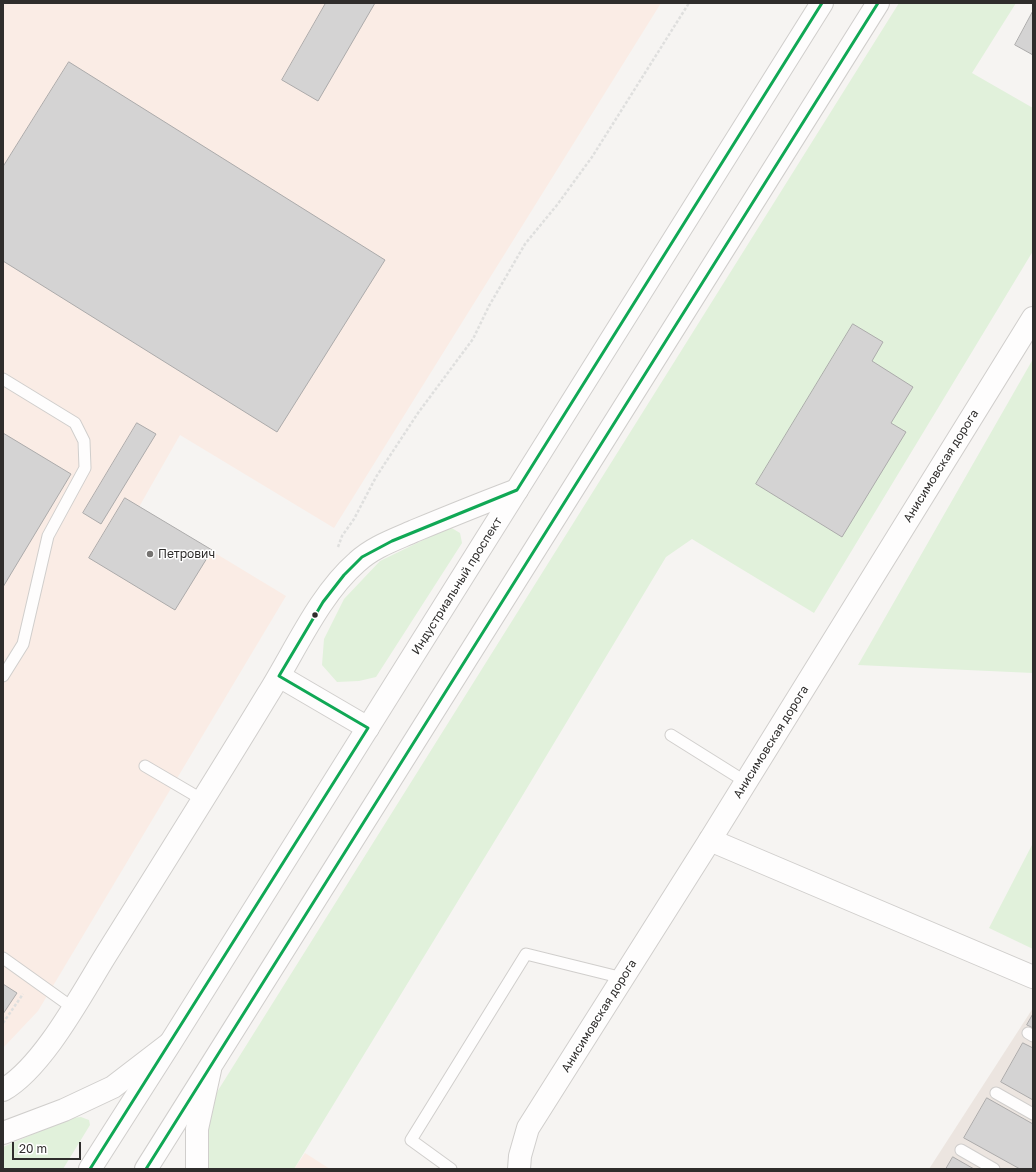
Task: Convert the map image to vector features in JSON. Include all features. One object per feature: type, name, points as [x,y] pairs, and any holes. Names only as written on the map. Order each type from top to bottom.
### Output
[{"type":"main road","name":"Индустриальный проспект","points":[[90,1169],[172,1042],[822,3]]},
{"type":"main road","points":[[146,1169],[878,3]]},
{"type":"main road","name":"Анисимовская дорога","points":[[519,1169],[520,1156],[528,1128],[710,840],[1033,318]]},
{"type":"main road","points":[[3,1090],[11,1086],[38,1059],[72,1008],[280,676],[316,614],[339,581],[357,561],[379,546],[458,512],[517,490]]},
{"type":"main road","points":[[280,676],[368,728]]},
{"type":"main road","points":[[710,840],[1033,977]]},
{"type":"main road","points":[[3,1133],[57,1113],[113,1087],[172,1042]]},
{"type":"main road","points":[[197,1169],[197,1129],[210,1069]]},
{"type":"lane","points":[[3,379],[75,423],[84,441],[85,468],[48,536],[23,644],[3,676]]},
{"type":"lane","points":[[672,735],[746,782]]},
{"type":"lane","points":[[145,766],[203,800]]},
{"type":"lane","points":[[451,1169],[411,1140],[526,954],[623,978]]},
{"type":"lane","points":[[3,958],[72,1008]]},
{"type":"lane","points":[[996,1093],[1033,1114]]},
{"type":"lane","points":[[961,1150],[994,1169]]},
{"type":"path","points":[[336,554],[342,536],[354,519],[376,477],[418,413],[473,339],[489,306],[525,244],[557,205],[592,157],[689,3]]},
{"type":"path","points":[[3,1023],[23,994],[11,984],[20,970]]},
{"type":"shaded area","points":[[3,3],[661,3],[334,528],[180,435],[139,507],[286,596],[38,1011],[3,1048]]},
{"type":"shaded area","points":[[1033,1008],[1033,1169],[929,1169]]},
{"type":"shaded area","points":[[305,1153],[330,1169],[294,1169]]},
{"type":"green space","points":[[899,3],[1016,3],[972,73],[1033,108],[1033,251],[814,613],[692,539],[666,557],[521,798],[294,1169],[208,1169],[206,1145],[212,1100]]},
{"type":"green space","points":[[1033,359],[1033,673],[858,665]]},
{"type":"green space","points":[[450,527],[460,533],[462,543],[376,677],[359,681],[337,682],[322,665],[324,639],[344,599],[380,561]]},
{"type":"green space","points":[[1033,843],[1033,949],[989,928]]},
{"type":"green space","points":[[81,1117],[89,1120],[90,1125],[63,1169],[3,1169],[3,1147],[71,1118]]},
{"type":"building","points":[[326,3],[375,3],[318,101],[282,80]]},
{"type":"building","points":[[1033,11],[1033,55],[1015,45]]},
{"type":"building","points":[[69,62],[385,260],[277,432],[3,261],[3,167]]},
{"type":"building","points":[[853,324],[883,342],[872,361],[913,387],[891,423],[906,432],[842,537],[756,484]]},
{"type":"building","points":[[137,423],[156,434],[101,524],[83,513]]},
{"type":"building","points":[[3,433],[71,474],[3,587]]},
{"type":"building","name":"Петрович","points":[[125,498],[212,550],[175,610],[89,558]]},
{"type":"building","points":[[3,984],[17,993],[3,1014]]},
{"type":"building","points":[[1033,1014],[1033,1028],[1027,1025]]},
{"type":"building","points":[[1023,1043],[1033,1048],[1033,1100],[1001,1082]]},
{"type":"building","points":[[987,1098],[1033,1124],[1033,1169],[1020,1169],[964,1138]]},
{"type":"building","points":[[953,1157],[974,1169],[946,1169]]},
{"type":"transit line","points":[[90,1169],[368,728],[279,676],[323,602],[344,575],[362,557],[392,541],[517,490],[822,3]]},
{"type":"transit line","points":[[146,1169],[878,3]]},
{"type":"place","name":"Петрович","points":[[150,554]]}]
